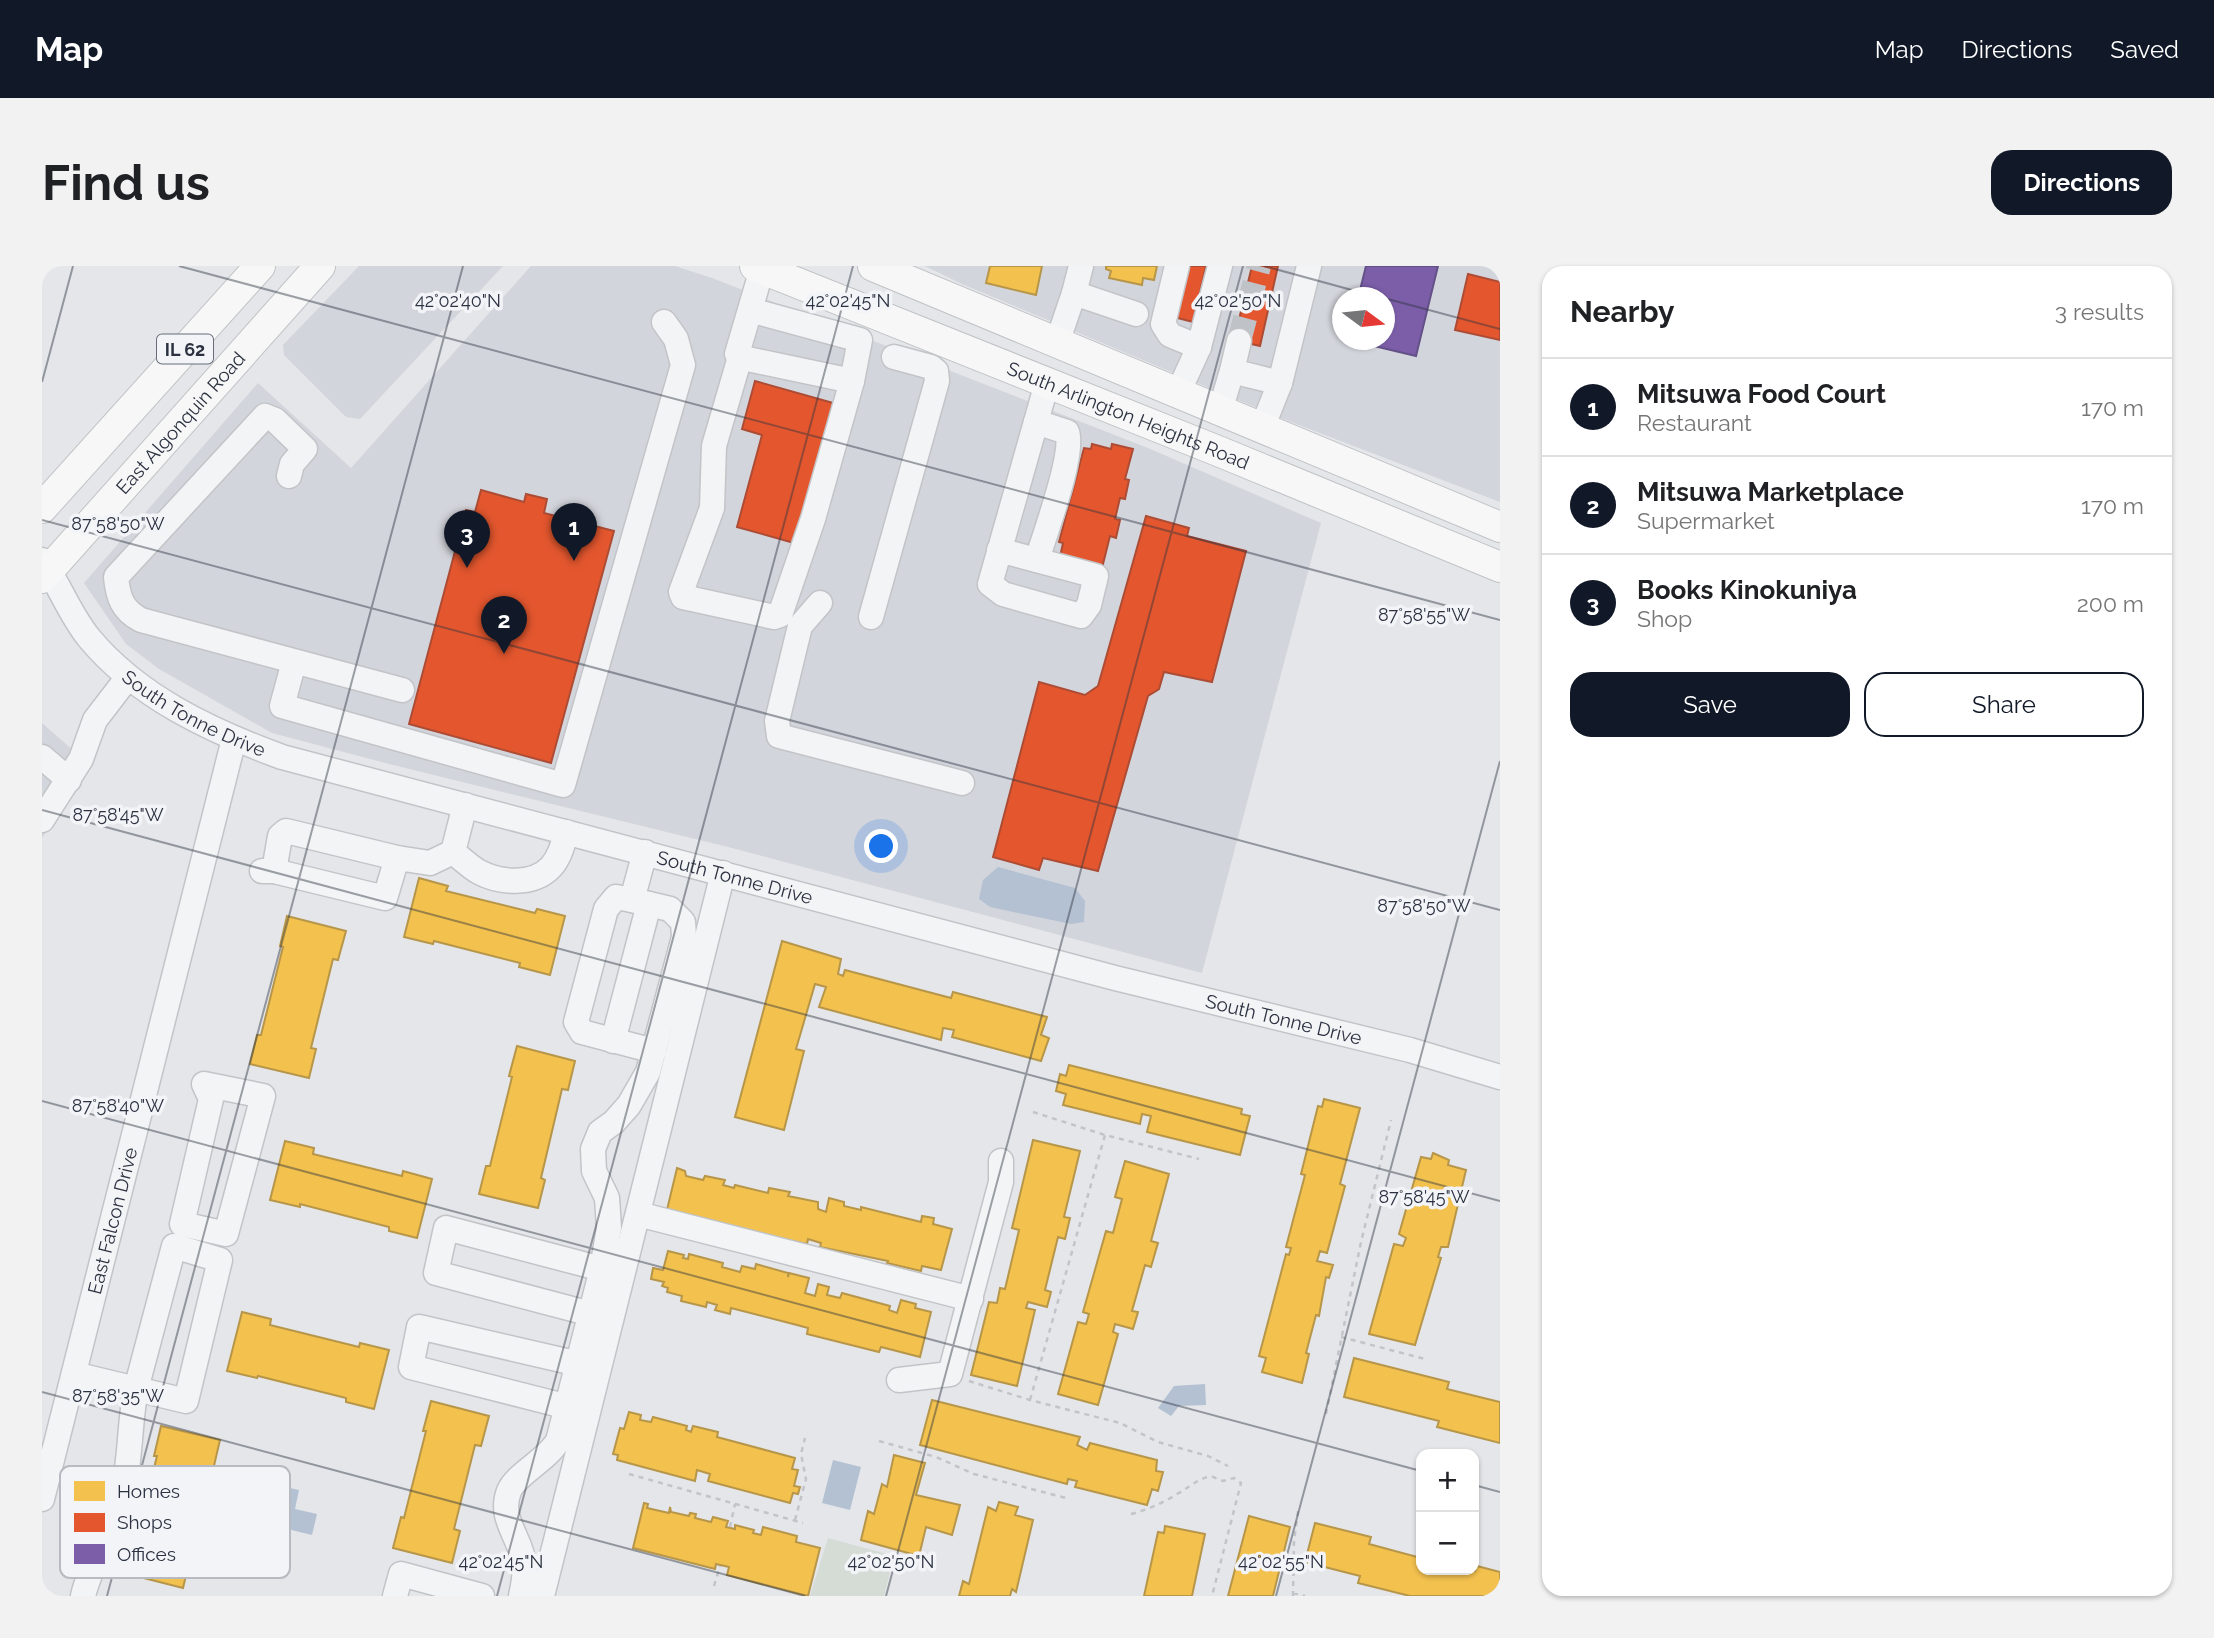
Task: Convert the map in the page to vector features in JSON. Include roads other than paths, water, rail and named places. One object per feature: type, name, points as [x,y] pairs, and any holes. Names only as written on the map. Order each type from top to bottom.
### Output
[{"type":"main road","name":"IL 62","points":[[42,508],[260,266]]},
{"type":"main road","name":"East Algonquin Road","points":[[44,569],[320,266]]},
{"type":"main road","name":"South Arlington Heights Road","points":[[873,266],[921,275],[1057,343],[1500,527]]},
{"type":"main road","name":"South Arlington Heights Road","points":[[759,267],[1500,568]]},
{"type":"street","points":[[1057,343],[1081,266]]},
{"type":"street","points":[[1177,266],[1163,324],[1170,335],[1199,347]]},
{"type":"street","points":[[1178,393],[1199,347],[1220,266]]},
{"type":"street","points":[[1262,428],[1280,383],[1309,266]]},
{"type":"street","points":[[759,267],[737,354],[740,357],[714,446],[712,508],[681,592],[683,597],[774,617],[780,615],[813,519],[869,311]]},
{"type":"street","points":[[1074,293],[1136,314]]},
{"type":"street","points":[[750,310],[860,340]]},
{"type":"street","points":[[293,662],[282,706],[563,785],[683,365],[676,339],[664,323]]},
{"type":"street","points":[[1220,411],[1239,341]]},
{"type":"street","points":[[740,357],[852,381]]},
{"type":"street","points":[[871,617],[937,381],[936,371],[931,367],[894,357]]},
{"type":"street","points":[[1232,371],[1280,383]]},
{"type":"street","points":[[999,550],[1096,576],[1089,605],[1081,617],[1003,594],[990,584],[999,550],[1047,383]]},
{"type":"street","points":[[289,476],[292,464],[306,449],[275,420],[265,416],[116,577],[118,597],[129,614],[142,620],[402,690]]},
{"type":"street","points":[[1036,422],[1067,432],[1070,440],[1067,461],[1037,560]]},
{"type":"street","name":"South Tonne Drive","points":[[44,569],[87,636],[128,677],[159,700],[234,739],[282,758],[1115,978],[1410,1050],[1500,1077]]},
{"type":"street","points":[[821,603],[800,626],[777,722],[779,736],[962,783]]},
{"type":"street","points":[[42,820],[81,758],[95,720],[128,677]]},
{"type":"street","name":"East Falcon Drive","points":[[42,1499],[234,739]]},
{"type":"street","points":[[42,757],[69,780]]},
{"type":"street","points":[[453,852],[465,805]]},
{"type":"street","points":[[397,858],[385,898],[268,871],[280,836],[286,831],[397,858],[430,863],[453,852]]},
{"type":"street","points":[[453,852],[479,872],[509,881],[530,879],[550,868],[561,851],[566,832]]},
{"type":"street","points":[[613,1041],[641,902],[645,852]]},
{"type":"street","points":[[542,1596],[723,873]]},
{"type":"street","points":[[521,1596],[525,1565],[509,1525],[505,1510],[506,1501],[513,1484],[552,1451],[563,1429],[602,1269],[610,1218],[607,1198],[594,1171],[593,1149],[600,1132],[614,1122],[629,1105],[648,1072],[654,1051],[684,937],[683,922],[670,909],[616,897],[606,909],[576,1021],[582,1032],[654,1051]]},
{"type":"street","points":[[204,1084],[262,1096],[226,1234],[182,1224],[211,1098],[204,1084]]},
{"type":"street","points":[[899,1380],[950,1374],[1001,1182],[1002,1161]]},
{"type":"street","points":[[638,1214],[971,1298]]},
{"type":"street","points":[[591,1314],[436,1273],[446,1228],[602,1269]]},
{"type":"street","points":[[74,1374],[136,1389],[186,1401],[220,1260],[173,1247],[136,1389],[131,1412],[128,1466]]},
{"type":"street","points":[[568,1406],[411,1367],[419,1327],[579,1364]]},
{"type":"street","points":[[395,1596],[401,1574],[482,1596]]},
{"type":"street","points":[[83,1596],[87,1578]]},
{"type":"water","points":[[998,867],[1075,888],[1085,901],[1084,922],[1071,924],[990,907],[979,899],[983,880]]},
{"type":"water","points":[[1205,1384],[1206,1405],[1179,1406],[1171,1416],[1158,1408],[1174,1386]]},
{"type":"water","points":[[833,1460],[861,1467],[850,1510],[822,1503]]},
{"type":"water","points":[[290,1488],[299,1490],[295,1509],[317,1514],[312,1535],[290,1530]]},
{"type":"tunnel","points":[[1239,341],[1259,266]]},
{"type":"place","name":"Mitsuwa Food Court","points":[[574,561]]},
{"type":"place","name":"Books Kinokuniya","points":[[467,568]]},
{"type":"place","name":"Mitsuwa Marketplace","points":[[504,654]]}]
